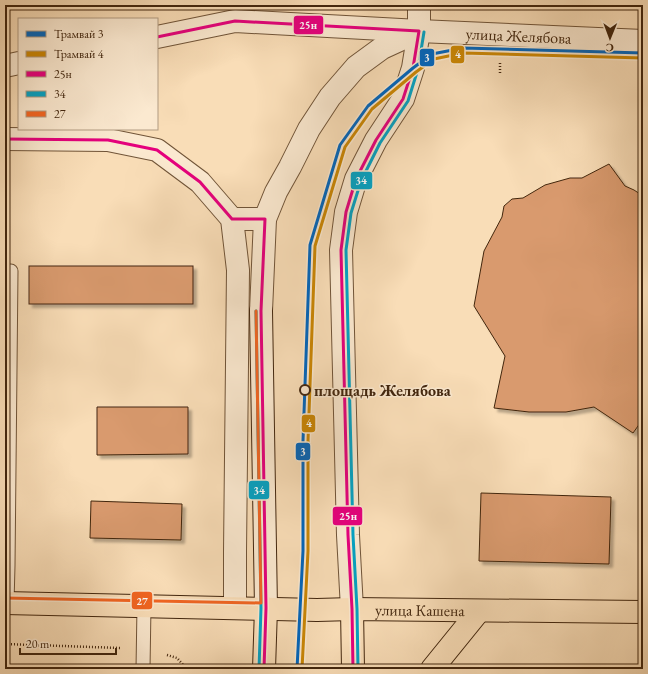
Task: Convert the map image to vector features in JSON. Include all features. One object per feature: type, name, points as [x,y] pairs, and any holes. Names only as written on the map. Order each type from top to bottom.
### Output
[{"type":"main road","name":"улица Кашена","points":[[6,603],[317,610],[352,609],[643,612]]},
{"type":"main road","points":[[264,669],[266,608]]},
{"type":"main road","points":[[352,609],[353,669]]},
{"type":"main road","points":[[432,669],[479,611]]},
{"type":"street","points":[[352,609],[348,535],[341,250],[346,212],[356,179],[376,140],[403,99],[413,68],[419,31],[419,5]]},
{"type":"street","name":"улица Желябова","points":[[158,36],[236,21],[643,41]]},
{"type":"street","points":[[266,608],[261,311],[265,219],[276,192],[309,129],[330,97],[356,67],[382,48],[419,31]]},
{"type":"street","points":[[5,66],[18,63]]},
{"type":"street","points":[[5,140],[108,140],[157,150],[200,182],[232,219],[238,270],[234,552],[235,608]]},
{"type":"street","points":[[232,219],[265,219]]},
{"type":"lane","points":[[5,271],[11,272],[8,566],[6,603]]},
{"type":"lane","points":[[143,669],[144,606]]},
{"type":"path","points":[[5,644],[143,649],[177,658],[187,669]]},
{"type":"path","points":[[479,664],[479,669]]},
{"type":"building","points":[[609,164],[625,186],[643,196],[643,419],[633,433],[594,407],[566,412],[529,412],[494,408],[505,356],[474,306],[484,251],[502,217],[504,206],[512,199],[523,198],[545,185],[570,178],[582,178]]},
{"type":"building","points":[[29,266],[193,266],[193,304],[29,304]]},
{"type":"building","points":[[97,407],[188,407],[188,454],[97,455]]},
{"type":"building","points":[[481,493],[611,497],[609,564],[479,561]]},
{"type":"building","points":[[91,501],[182,504],[181,540],[90,538]]},
{"type":"tram line","name":"3","points":[[297,669],[303,551],[303,441],[310,245],[340,145],[368,106],[432,54],[463,48],[643,53]]},
{"type":"tram line","name":"4","points":[[302,669],[308,551],[308,441],[315,246],[345,147],[372,109],[434,59],[463,53],[643,58]]},
{"type":"transit line","name":"25н","points":[[158,37],[235,21],[419,31],[413,68],[403,99],[376,140],[356,179],[346,212],[341,250],[353,669]]},
{"type":"transit line","name":"34","points":[[358,669],[346,250],[351,213],[361,181],[380,143],[408,101],[418,69],[424,32]]},
{"type":"transit line","name":"25н","points":[[5,139],[108,140],[157,150],[200,182],[232,219],[265,219],[261,311],[266,608],[264,669]]},
{"type":"transit line","name":"34","points":[[256,311],[261,608],[259,669]]},
{"type":"transit line","name":"27","points":[[5,598],[261,603],[256,311]]},
{"type":"place","name":"площадь Желябова","points":[[305,390]]}]
